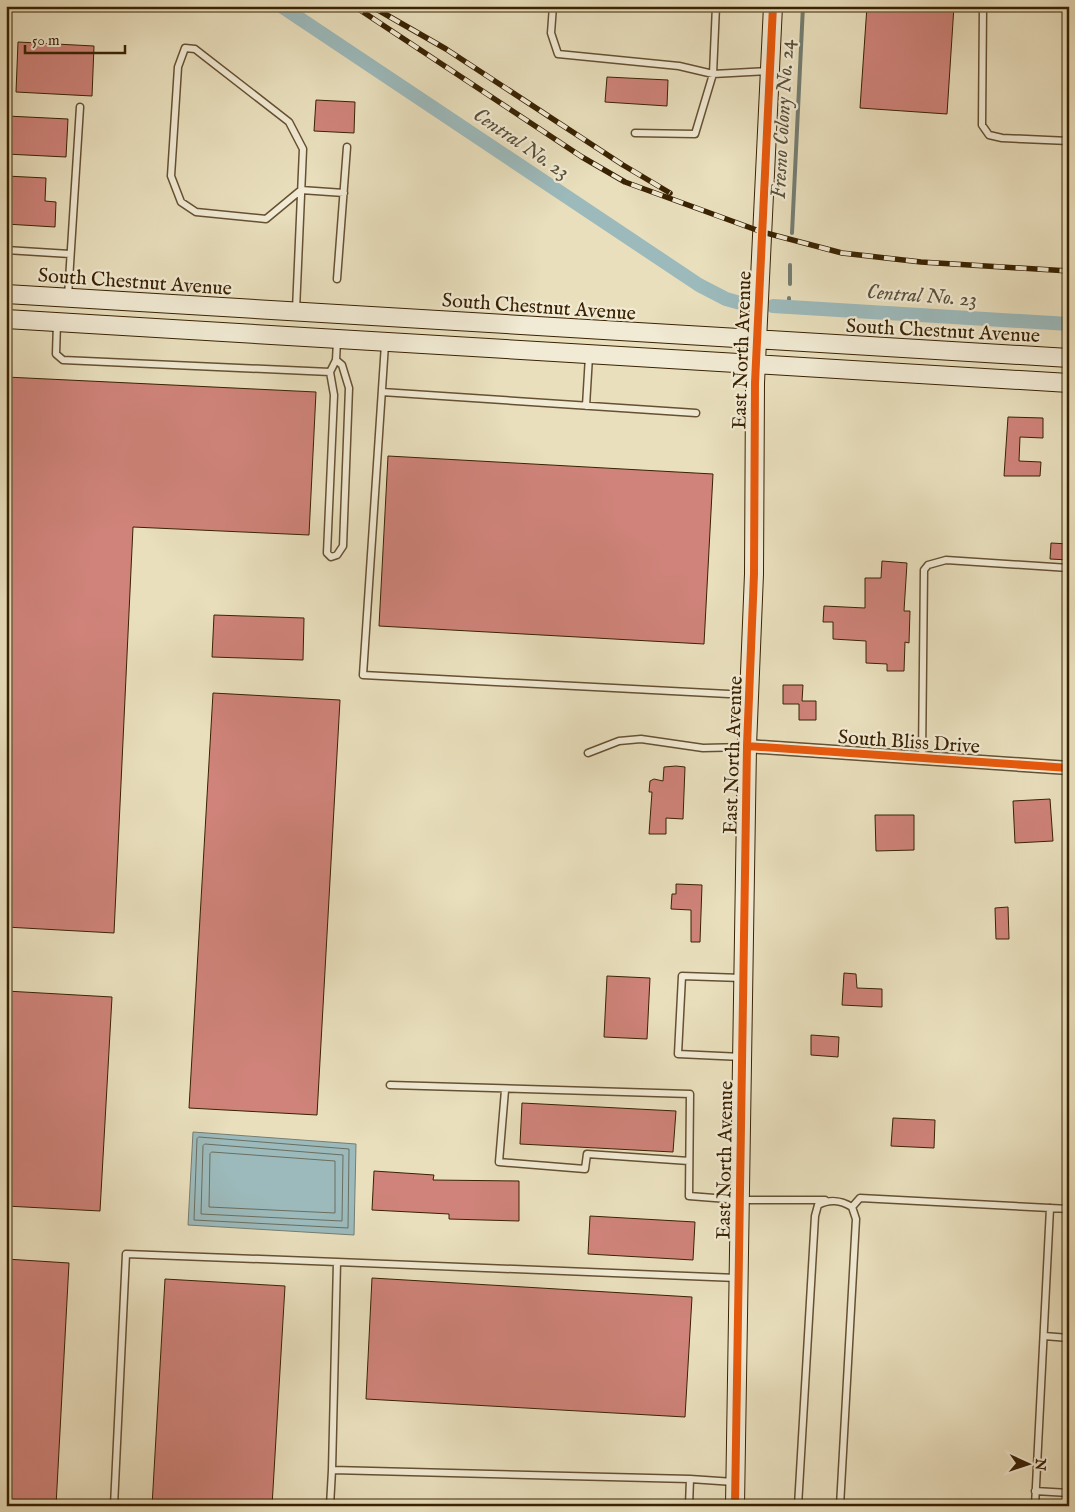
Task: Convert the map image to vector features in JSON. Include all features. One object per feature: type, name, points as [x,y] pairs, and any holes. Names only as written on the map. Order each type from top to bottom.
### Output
[{"type":"main road","name":"East North Avenue","points":[[735,1506],[747,746],[754,574],[757,319],[773,6]]},
{"type":"main road","name":"South Chestnut Avenue","points":[[6,294],[757,341],[1069,358]]},
{"type":"main road","points":[[6,319],[756,366],[1069,383]]},
{"type":"street","name":"South Bliss Drive","points":[[747,746],[1069,768]]},
{"type":"lane","points":[[553,6],[550,33],[558,54],[679,66],[712,74],[770,71]]},
{"type":"lane","points":[[635,133],[695,134],[712,74],[716,6]]},
{"type":"lane","points":[[984,6],[982,125],[989,135],[1002,138],[1069,141]]},
{"type":"lane","points":[[296,312],[301,190],[303,149],[289,122],[195,49],[185,48],[178,67],[171,176],[181,202],[196,212],[266,219],[301,190],[344,193]]},
{"type":"lane","points":[[68,298],[80,107]]},
{"type":"lane","points":[[337,279],[347,147]]},
{"type":"lane","points":[[6,250],[70,254]]},
{"type":"lane","points":[[57,322],[56,354],[63,360],[330,372]]},
{"type":"lane","points":[[336,360],[342,364],[349,388],[343,546],[337,555],[331,557],[327,552],[334,395],[330,372],[336,360],[337,339]]},
{"type":"lane","points":[[385,343],[363,675],[749,695]]},
{"type":"lane","points":[[586,406],[590,356]]},
{"type":"lane","points":[[382,392],[696,413]]},
{"type":"lane","points":[[922,758],[924,570],[928,565],[946,560],[1069,568]]},
{"type":"lane","points":[[588,753],[620,741],[641,739],[703,748],[747,746]]},
{"type":"lane","points":[[742,1057],[678,1054],[682,976],[744,978]]},
{"type":"lane","points":[[390,1085],[505,1090],[690,1094],[689,1196],[740,1200],[842,1201],[852,1207],[856,1219],[840,1506]]},
{"type":"lane","points":[[505,1090],[499,1162],[585,1169],[587,1154],[689,1161]]},
{"type":"lane","points":[[852,1207],[860,1198],[1069,1210]]},
{"type":"lane","points":[[798,1506],[814,1216],[818,1205],[827,1200]]},
{"type":"lane","points":[[1035,1506],[1050,1208]]},
{"type":"lane","points":[[114,1506],[126,1254],[739,1278]]},
{"type":"lane","points":[[330,1506],[337,1262]]},
{"type":"lane","points":[[1044,1336],[1069,1338]]},
{"type":"lane","points":[[332,1470],[690,1479],[735,1482]]},
{"type":"lane","points":[[689,1506],[690,1479]]},
{"type":"lane","points":[[1035,1491],[1069,1493]]},
{"type":"water","points":[[193,1132],[356,1144],[354,1235],[188,1225]]},
{"type":"building","points":[[867,6],[954,6],[947,114],[860,108]]},
{"type":"building","points":[[18,42],[94,46],[92,96],[16,92]]},
{"type":"building","points":[[607,77],[668,80],[667,106],[605,102]]},
{"type":"building","points":[[316,100],[355,102],[354,133],[314,131]]},
{"type":"building","points":[[7,116],[68,119],[66,157],[6,154]]},
{"type":"building","points":[[6,176],[46,178],[45,201],[56,202],[55,227],[6,224]]},
{"type":"building","points":[[6,377],[316,392],[309,535],[133,527],[114,933],[6,927]]},
{"type":"building","points":[[1008,417],[1043,418],[1043,438],[1020,437],[1019,461],[1041,462],[1040,476],[1004,476]]},
{"type":"building","points":[[388,456],[713,474],[704,644],[379,626]]},
{"type":"building","points":[[1051,543],[1069,544],[1069,560],[1050,559]]},
{"type":"building","points":[[882,561],[907,563],[904,611],[910,611],[909,643],[905,642],[904,671],[887,671],[887,664],[866,663],[866,641],[833,639],[833,622],[823,622],[824,606],[865,608],[865,578],[881,578]]},
{"type":"building","points":[[214,615],[304,618],[303,660],[212,657]]},
{"type":"building","points":[[783,685],[803,685],[802,701],[816,701],[816,720],[799,720],[799,704],[783,704]]},
{"type":"building","points":[[213,693],[340,700],[317,1115],[189,1108]]},
{"type":"building","points":[[664,767],[685,767],[683,819],[666,818],[666,834],[649,834],[652,792],[649,792],[650,781],[654,779],[663,781]]},
{"type":"building","points":[[1050,799],[1053,841],[1015,843],[1013,801]]},
{"type":"building","points":[[875,815],[914,815],[914,850],[876,851]]},
{"type":"building","points":[[676,884],[702,885],[700,942],[691,942],[691,910],[671,909],[672,894],[676,894]]},
{"type":"building","points":[[1008,907],[1009,939],[996,939],[995,908]]},
{"type":"building","points":[[844,973],[856,974],[857,988],[882,989],[882,1007],[842,1005]]},
{"type":"building","points":[[607,976],[650,978],[647,1039],[604,1037]]},
{"type":"building","points":[[6,991],[112,997],[100,1211],[6,1206]]},
{"type":"building","points":[[811,1035],[839,1037],[838,1057],[811,1055]]},
{"type":"building","points":[[522,1103],[676,1111],[673,1152],[520,1144]]},
{"type":"building","points":[[893,1118],[935,1120],[934,1148],[891,1146]]},
{"type":"building","points":[[374,1171],[434,1175],[433,1180],[519,1181],[519,1221],[449,1219],[449,1214],[372,1210]]},
{"type":"building","points":[[590,1216],[695,1222],[693,1260],[588,1254]]},
{"type":"building","points":[[6,1259],[69,1263],[56,1506],[6,1506]]},
{"type":"building","points":[[372,1278],[692,1297],[685,1417],[366,1399]]},
{"type":"building","points":[[165,1279],[285,1286],[272,1506],[152,1506]]},
{"type":"waterway","name":"Central No. 23","points":[[281,6],[699,285],[726,299],[744,304]]},
{"type":"waterway","name":"Fresno Colony No. 24","points":[[792,233],[803,6]]},
{"type":"waterway","name":"Fresno Colony No. 24","points":[[790,265],[790,284]]},
{"type":"waterway","name":"Fresno Colony No. 24","points":[[789,298],[789,307]]},
{"type":"waterway","name":"Central No. 23","points":[[773,306],[1069,324]]},
{"type":"railway","points":[[354,6],[582,157],[625,182],[762,232],[842,253],[921,262],[1069,271]]},
{"type":"railway","points":[[371,6],[446,49],[623,165],[670,193]]},
{"type":"cycle path","points":[[735,1506],[747,746],[754,574],[755,383],[773,6]]},
{"type":"cycle path","points":[[747,746],[1069,768]]}]
